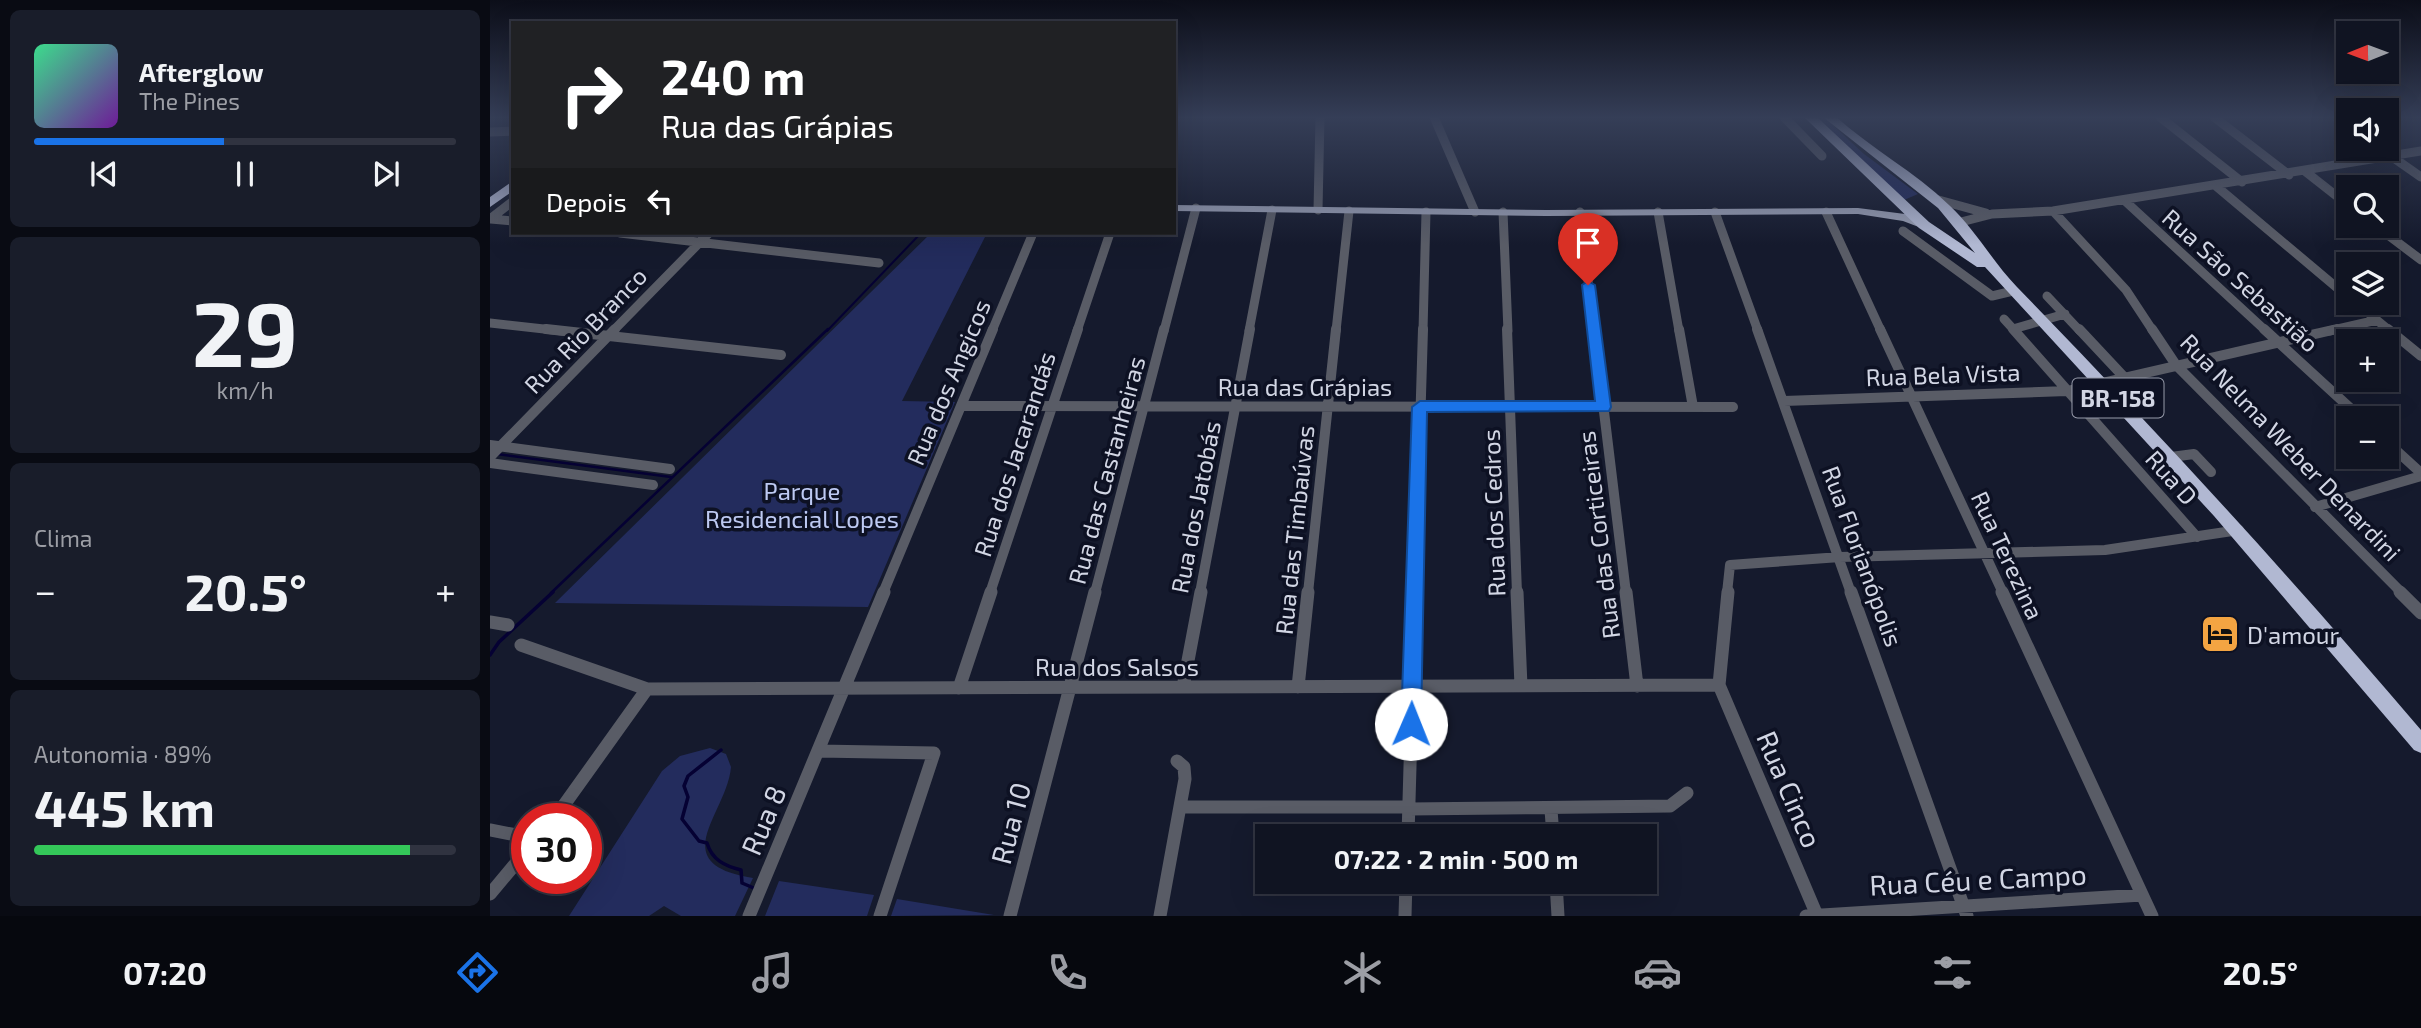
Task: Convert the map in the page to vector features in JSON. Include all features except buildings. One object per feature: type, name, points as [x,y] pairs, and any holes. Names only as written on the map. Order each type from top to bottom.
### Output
[{"type":"highway","name":"BR-158","points":[[1855,160],[1924,225],[1993,271]]},
{"type":"highway","name":"BR-158","points":[[1879,160],[1936,200],[1993,271],[2102,381],[2238,530],[2421,744]]},
{"type":"highway","points":[[490,190],[511,174]]},
{"type":"highway","points":[[490,203],[511,187]]},
{"type":"highway","points":[[1902,205],[1915,199],[1936,200]]},
{"type":"highway","points":[[1924,225],[1941,227],[1957,223]]},
{"type":"main road","points":[[1858,212],[1902,205]]},
{"type":"main road","points":[[1176,208],[1426,212],[1858,212],[1905,218],[1924,225]]},
{"type":"street","points":[[1318,210],[1319,160]]},
{"type":"street","points":[[1452,160],[1475,212]]},
{"type":"street","points":[[2214,160],[2242,182]]},
{"type":"street","points":[[2269,160],[2289,175]]},
{"type":"street","points":[[1957,223],[1992,214],[2053,211],[2364,161]]},
{"type":"street","points":[[2398,161],[2421,177]]},
{"type":"street","points":[[2306,172],[2336,196]]},
{"type":"street","points":[[2216,186],[2336,287]]},
{"type":"street","points":[[1936,200],[1992,214]]},
{"type":"street","name":"Rua São Sebastião","points":[[2123,200],[2348,406]]},
{"type":"street","points":[[491,219],[511,203]]},
{"type":"street","name":"Rua das Castanheiras","points":[[1057,742],[1196,208]]},
{"type":"street","name":"Rua dos Jatobás","points":[[1183,687],[1272,210]]},
{"type":"street","name":"Rua das Timbaúvas","points":[[1298,687],[1349,211]]},
{"type":"street","name":"Rua Nelma Weber Denardini","points":[[2053,211],[2126,290],[2176,365],[2421,613]]},
{"type":"street","points":[[1408,824],[1426,212]]},
{"type":"street","name":"Rua dos Cedros","points":[[1503,212],[1521,686]]},
{"type":"street","name":"Rua das Corticeiras","points":[[1580,212],[1637,686]]},
{"type":"street","points":[[1658,212],[1693,407]]},
{"type":"street","name":"Rua Florianópolis","points":[[1715,212],[1965,910]]},
{"type":"street","name":"Rua Terezina","points":[[1826,212],[2151,916]]},
{"type":"street","points":[[491,219],[511,221]]},
{"type":"street","points":[[1903,231],[1992,296],[2012,291]]},
{"type":"street","points":[[639,235],[879,262]]},
{"type":"street","name":"Rua Rio Branco","points":[[494,449],[707,235]]},
{"type":"street","name":"Rua dos Angicos","points":[[821,747],[1032,235]]},
{"type":"street","name":"Rua dos Jacarandás","points":[[959,688],[1109,235]]},
{"type":"street","points":[[2392,238],[2421,260]]},
{"type":"street","points":[[2047,296],[2123,376]]},
{"type":"street","points":[[2013,329],[2065,314]]},
{"type":"street","points":[[2371,315],[2421,356]]},
{"type":"street","name":"Rua D","points":[[2004,319],[2197,537]]},
{"type":"street","name":"Rua Bela Vista","points":[[1784,401],[2067,391],[2123,376],[2377,320]]},
{"type":"street","points":[[490,323],[781,355]]},
{"type":"street","name":"Rua das Grápias","points":[[961,406],[1733,407]]},
{"type":"street","points":[[494,449],[670,469]]},
{"type":"street","points":[[2171,457],[2194,454],[2211,472]]},
{"type":"street","points":[[2315,507],[2421,475],[2399,454]]},
{"type":"street","points":[[490,463],[653,485]]},
{"type":"street","points":[[1720,685],[1730,565],[1840,557],[2105,550],[2238,530]]},
{"type":"street","points":[[490,622],[508,625]]},
{"type":"street","name":"Rua dos Salsos","points":[[521,645],[647,689],[1720,685]]},
{"type":"street","name":"Rua Cinco","points":[[1720,685],[1811,914]]},
{"type":"street","points":[[565,803],[647,689]]},
{"type":"street","name":"Rua 10","points":[[1010,916],[1057,742]]},
{"type":"street","points":[[821,747],[934,753],[880,916]]},
{"type":"street","name":"Rua 8","points":[[749,916],[821,747]]},
{"type":"street","points":[[1160,916],[1185,779],[1184,767],[1177,761]]},
{"type":"street","points":[[1180,807],[1551,810],[1564,806],[1670,806],[1688,793]]},
{"type":"street","points":[[1551,810],[1552,824]]},
{"type":"street","points":[[490,830],[511,834]]},
{"type":"street","points":[[490,894],[511,869]]},
{"type":"street","points":[[1405,916],[1406,894]]},
{"type":"street","points":[[1557,894],[1558,916]]},
{"type":"street","name":"Rua Céu e Campo","points":[[1811,914],[1965,910],[2142,895]]},
{"type":"green space","points":[[1862,160],[1872,160],[1918,194],[1904,200]]},
{"type":"green space","name":"Parque Residencial Lopes","points":[[929,235],[986,235],[902,401],[955,402],[868,607],[555,603]]},
{"type":"green space","points":[[710,748],[726,754],[731,767],[727,785],[712,819],[705,849],[711,861],[726,871],[753,878],[735,916],[681,916],[664,906],[649,916],[569,916],[583,894],[602,894],[602,865],[662,771],[680,756]]},
{"type":"green space","points":[[779,881],[874,895],[867,916],[765,916]]},
{"type":"green space","points":[[897,899],[994,915],[995,915],[891,916]]},
{"type":"waterway","points":[[827,331],[919,235]]},
{"type":"waterway","points":[[551,593],[828,329]]},
{"type":"waterway","points":[[497,454],[671,477]]},
{"type":"waterway","points":[[490,655],[499,642],[553,592]]},
{"type":"waterway","points":[[721,750],[688,776],[684,786],[688,797],[682,819],[699,841],[707,843],[716,858],[741,870],[742,883],[756,889]]},
{"type":"place","name":"D'amour","points":[[2220,634]]},
{"type":"route","points":[[1411,724],[1420,407],[1603,407],[1588,285]]}]
